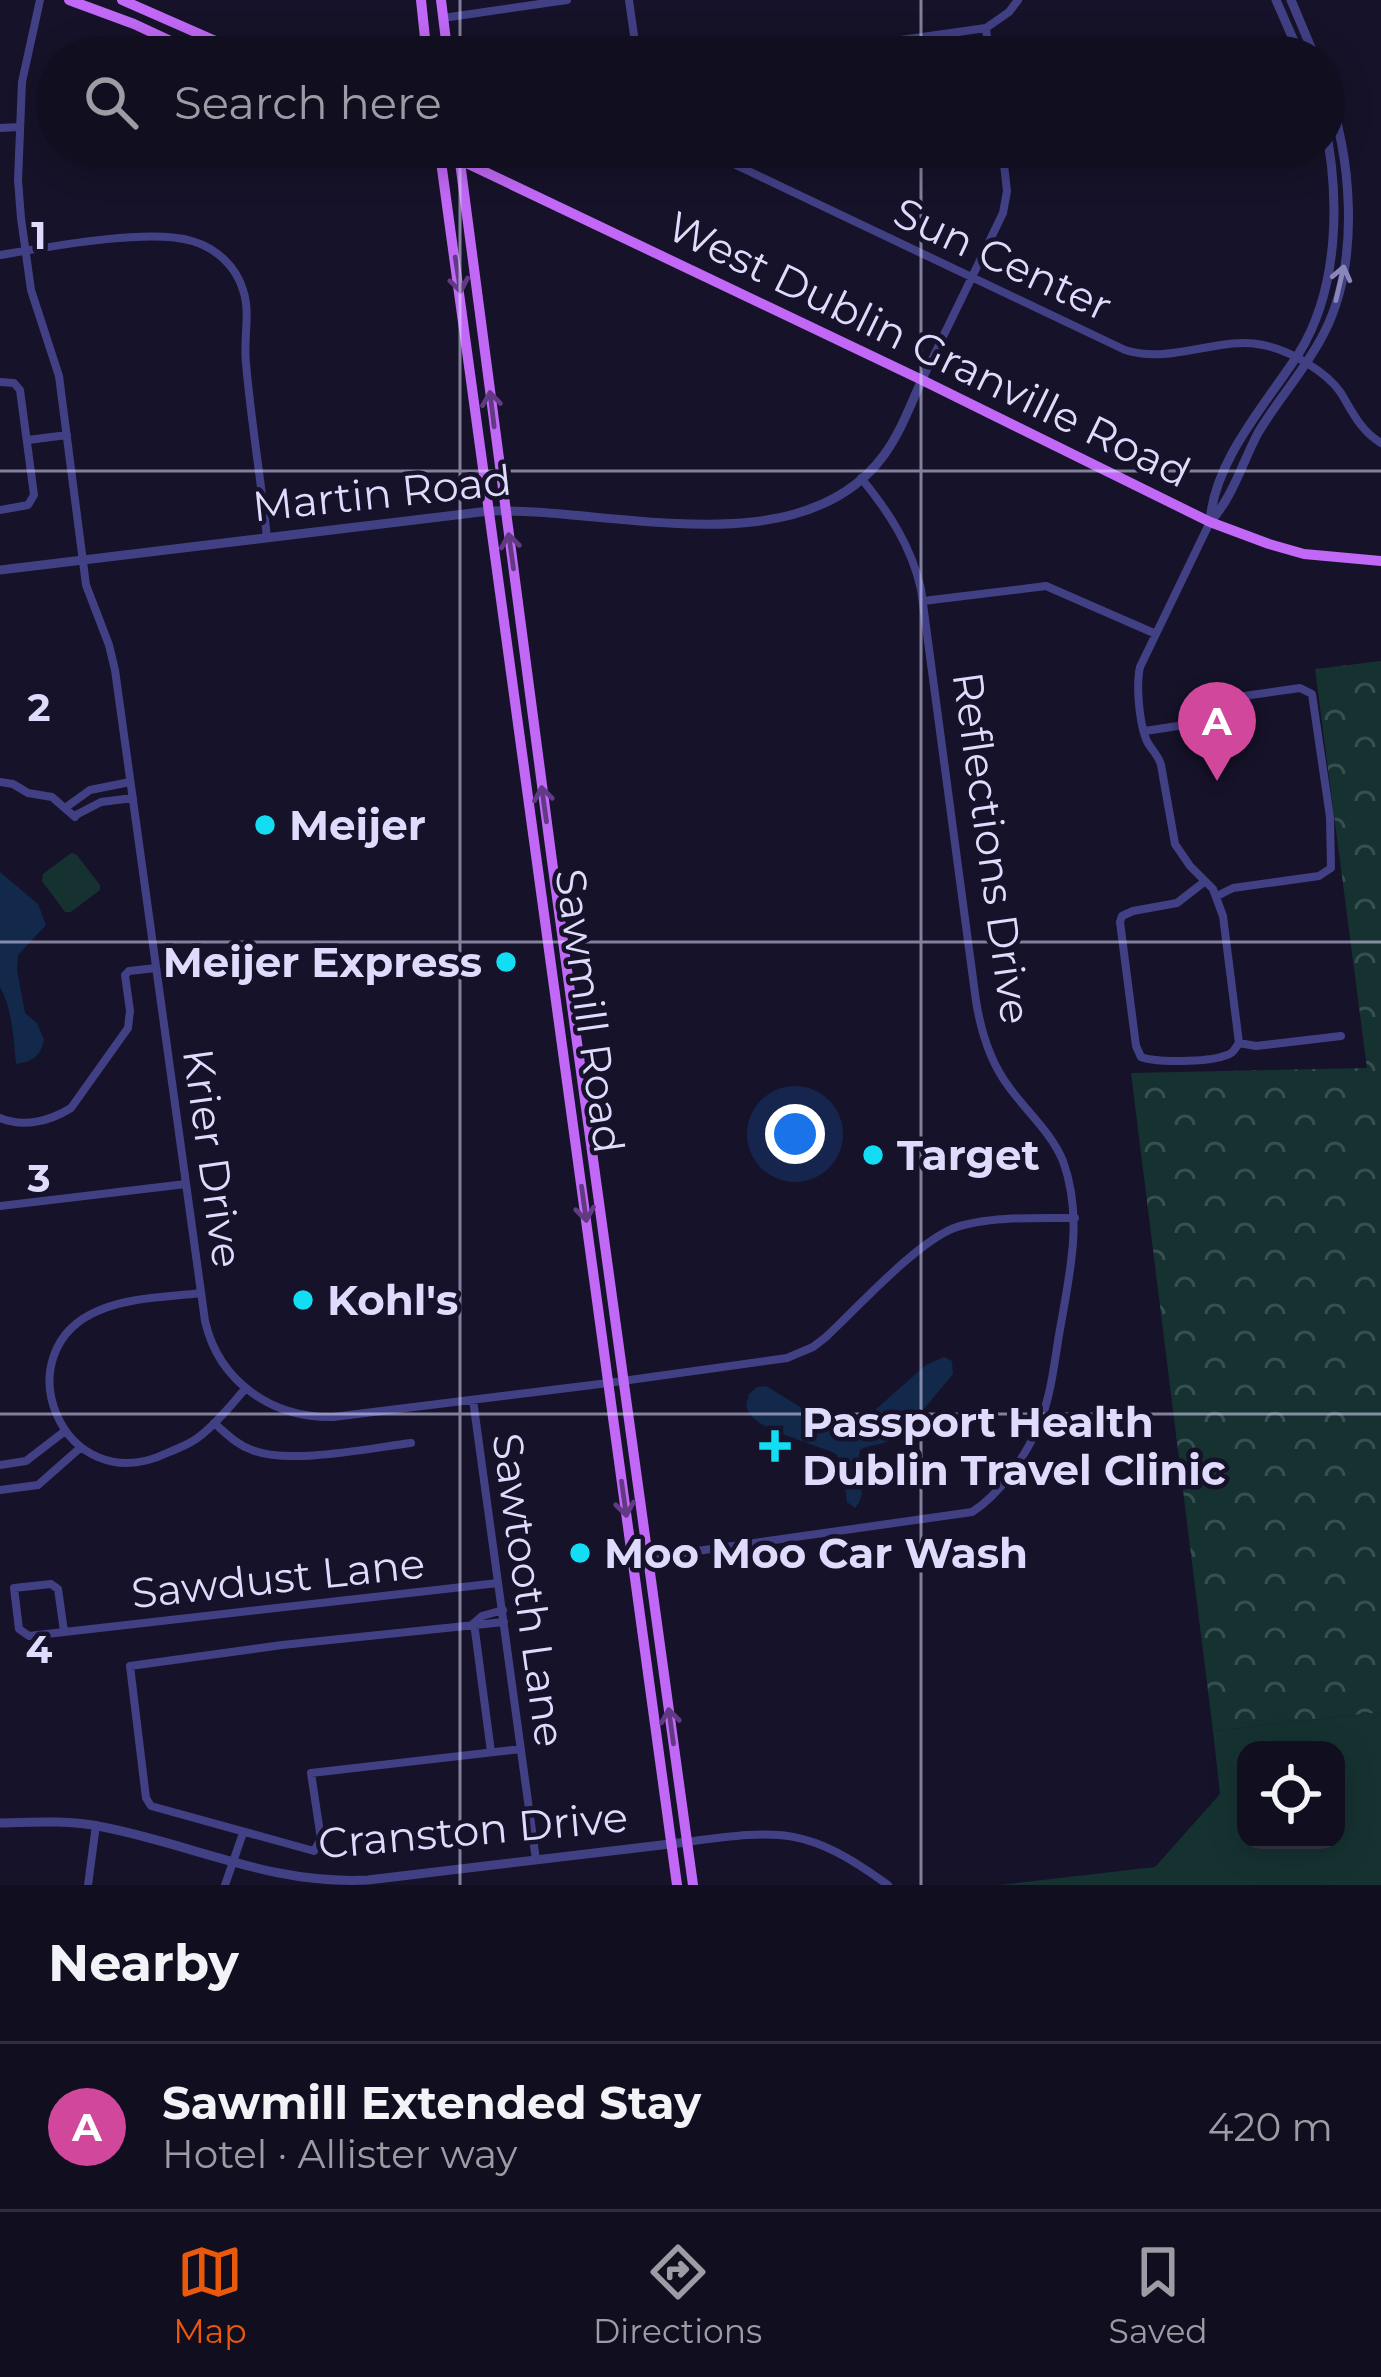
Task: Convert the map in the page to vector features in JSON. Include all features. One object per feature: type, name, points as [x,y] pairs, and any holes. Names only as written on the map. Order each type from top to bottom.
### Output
[{"type":"main road","points":[[69,0],[160,36]]},
{"type":"main road","points":[[122,0],[204,36]]},
{"type":"main road","points":[[421,0],[425,36]]},
{"type":"main road","points":[[441,0],[445,36]]},
{"type":"main road","name":"Sawmill Road","points":[[443,168],[677,1885]]},
{"type":"main road","name":"Sawmill Road","points":[[461,168],[693,1885]]},
{"type":"main road","name":"West Dublin Granville Road","points":[[490,168],[1210,522],[1304,554],[1381,561]]},
{"type":"street","name":"Krier Drive","points":[[40,0],[24,72],[20,127],[18,192],[25,251],[31,290],[59,376],[88,593],[113,659],[201,1293],[207,1330],[225,1367],[245,1388],[280,1409],[317,1417],[791,1357],[826,1337],[917,1252],[948,1231],[981,1222],[1075,1218]]},
{"type":"street","points":[[443,18],[567,0]]},
{"type":"street","points":[[629,0],[634,36]]},
{"type":"street","points":[[929,36],[986,28],[1018,0]]},
{"type":"street","points":[[1276,0],[1292,36]]},
{"type":"street","points":[[1291,0],[1306,36]]},
{"type":"street","points":[[986,28],[987,36]]},
{"type":"street","points":[[0,128],[20,127]]},
{"type":"street","name":"Sun Center","points":[[742,168],[1133,353],[1254,344],[1295,358]]},
{"type":"street","points":[[922,380],[1000,220],[1005,202],[1004,168]]},
{"type":"street","points":[[1210,522],[1211,500],[1232,456],[1295,358],[1314,319],[1330,264],[1330,168]]},
{"type":"street","points":[[1204,882],[1177,903],[1133,910],[1120,922],[1137,1052],[1146,1060],[1227,1056],[1239,1043],[1223,916],[1217,896],[1175,844],[1159,758],[1146,741],[1137,679],[1210,522],[1223,508],[1259,431],[1328,325],[1347,238],[1345,168]]},
{"type":"street","points":[[0,255],[170,237],[198,242],[230,265],[245,300],[244,350],[267,538]]},
{"type":"street","points":[[1295,358],[1330,381],[1364,430],[1381,443]]},
{"type":"street","name":"Martin Road","points":[[0,570],[489,511],[711,524],[753,524],[789,517],[861,478],[887,451],[922,380]]},
{"type":"street","points":[[0,382],[14,383],[20,390],[34,497],[28,505],[0,510]]},
{"type":"street","points":[[28,440],[67,435]]},
{"type":"street","name":"Reflections Drive","points":[[648,1558],[964,1514],[982,1505],[1017,1463],[1044,1412],[1069,1277],[1075,1218],[1071,1189],[1059,1153],[998,1072],[978,1017],[916,568],[886,509],[861,478]]},
{"type":"street","points":[[923,601],[1046,586],[1156,634]]},
{"type":"street","points":[[1145,731],[1178,726],[1230,698],[1300,688],[1312,694],[1331,868],[1326,874],[1233,888],[1217,896]]},
{"type":"street","points":[[0,782],[28,794],[52,797],[74,816],[101,802],[133,798]]},
{"type":"street","points":[[64,808],[90,790],[130,782]]},
{"type":"street","points":[[0,1118],[35,1122],[71,1108],[128,1028],[125,975],[156,968]]},
{"type":"street","points":[[1239,1043],[1256,1046],[1341,1036]]},
{"type":"street","points":[[0,1206],[186,1184]]},
{"type":"street","points":[[201,1293],[99,1310],[68,1334],[55,1354],[50,1376],[53,1411],[80,1448],[106,1461],[132,1465],[198,1439],[245,1388]]},
{"type":"street","name":"Sawtooth Lane","points":[[473,1400],[536,1860]]},
{"type":"street","points":[[214,1423],[249,1449],[267,1455],[411,1443]]},
{"type":"street","points":[[0,1465],[26,1462],[65,1431]]},
{"type":"street","points":[[0,1490],[38,1485],[80,1448]]},
{"type":"street","name":"Sawdust Lane","points":[[64,1631],[58,1589],[51,1584],[14,1588],[19,1630],[28,1636],[498,1583]]},
{"type":"street","points":[[474,1623],[503,1610]]},
{"type":"street","points":[[504,1622],[130,1666],[148,1802],[314,1851],[321,1839],[311,1773],[521,1749]]},
{"type":"street","points":[[474,1623],[491,1752]]},
{"type":"street","name":"Cranston Drive","points":[[0,1822],[96,1825],[285,1878],[334,1882],[671,1844]]},
{"type":"street","points":[[88,1885],[96,1825]]},
{"type":"street","points":[[225,1885],[243,1833]]},
{"type":"street","points":[[671,1844],[762,1833],[798,1837],[837,1850],[888,1885]]},
{"type":"green space","points":[[1381,661],[1381,1712],[1213,1731],[1131,1073],[1367,1068],[1315,669]]},
{"type":"green space","points":[[71,853],[100,890],[65,912],[42,881],[43,874]]},
{"type":"green space","points":[[1381,1712],[1381,1885],[999,1885],[1155,1867],[1220,1794],[1213,1731]]},
{"type":"water","points":[[0,872],[38,904],[46,925],[18,955],[17,970],[25,1013],[37,1023],[44,1040],[35,1057],[16,1064],[10,1014],[0,987]]},
{"type":"water","points":[[944,1357],[952,1361],[953,1374],[923,1410],[896,1437],[860,1450],[862,1488],[855,1508],[847,1502],[836,1454],[766,1426],[747,1409],[749,1394],[766,1386],[833,1427],[850,1432],[926,1365]]},
{"type":"place","name":"Sawmill Extended Stay","points":[[1217,781]]},
{"type":"place","name":"Meijer","points":[[265,825]]},
{"type":"place","name":"Meijer Express","points":[[506,962]]},
{"type":"place","name":"Target","points":[[873,1155]]},
{"type":"place","name":"Kohl's","points":[[303,1300]]},
{"type":"place","name":"Passport Health Dublin Travel Clinic","points":[[775,1446]]},
{"type":"place","name":"Moo Moo Car Wash","points":[[580,1553]]}]
